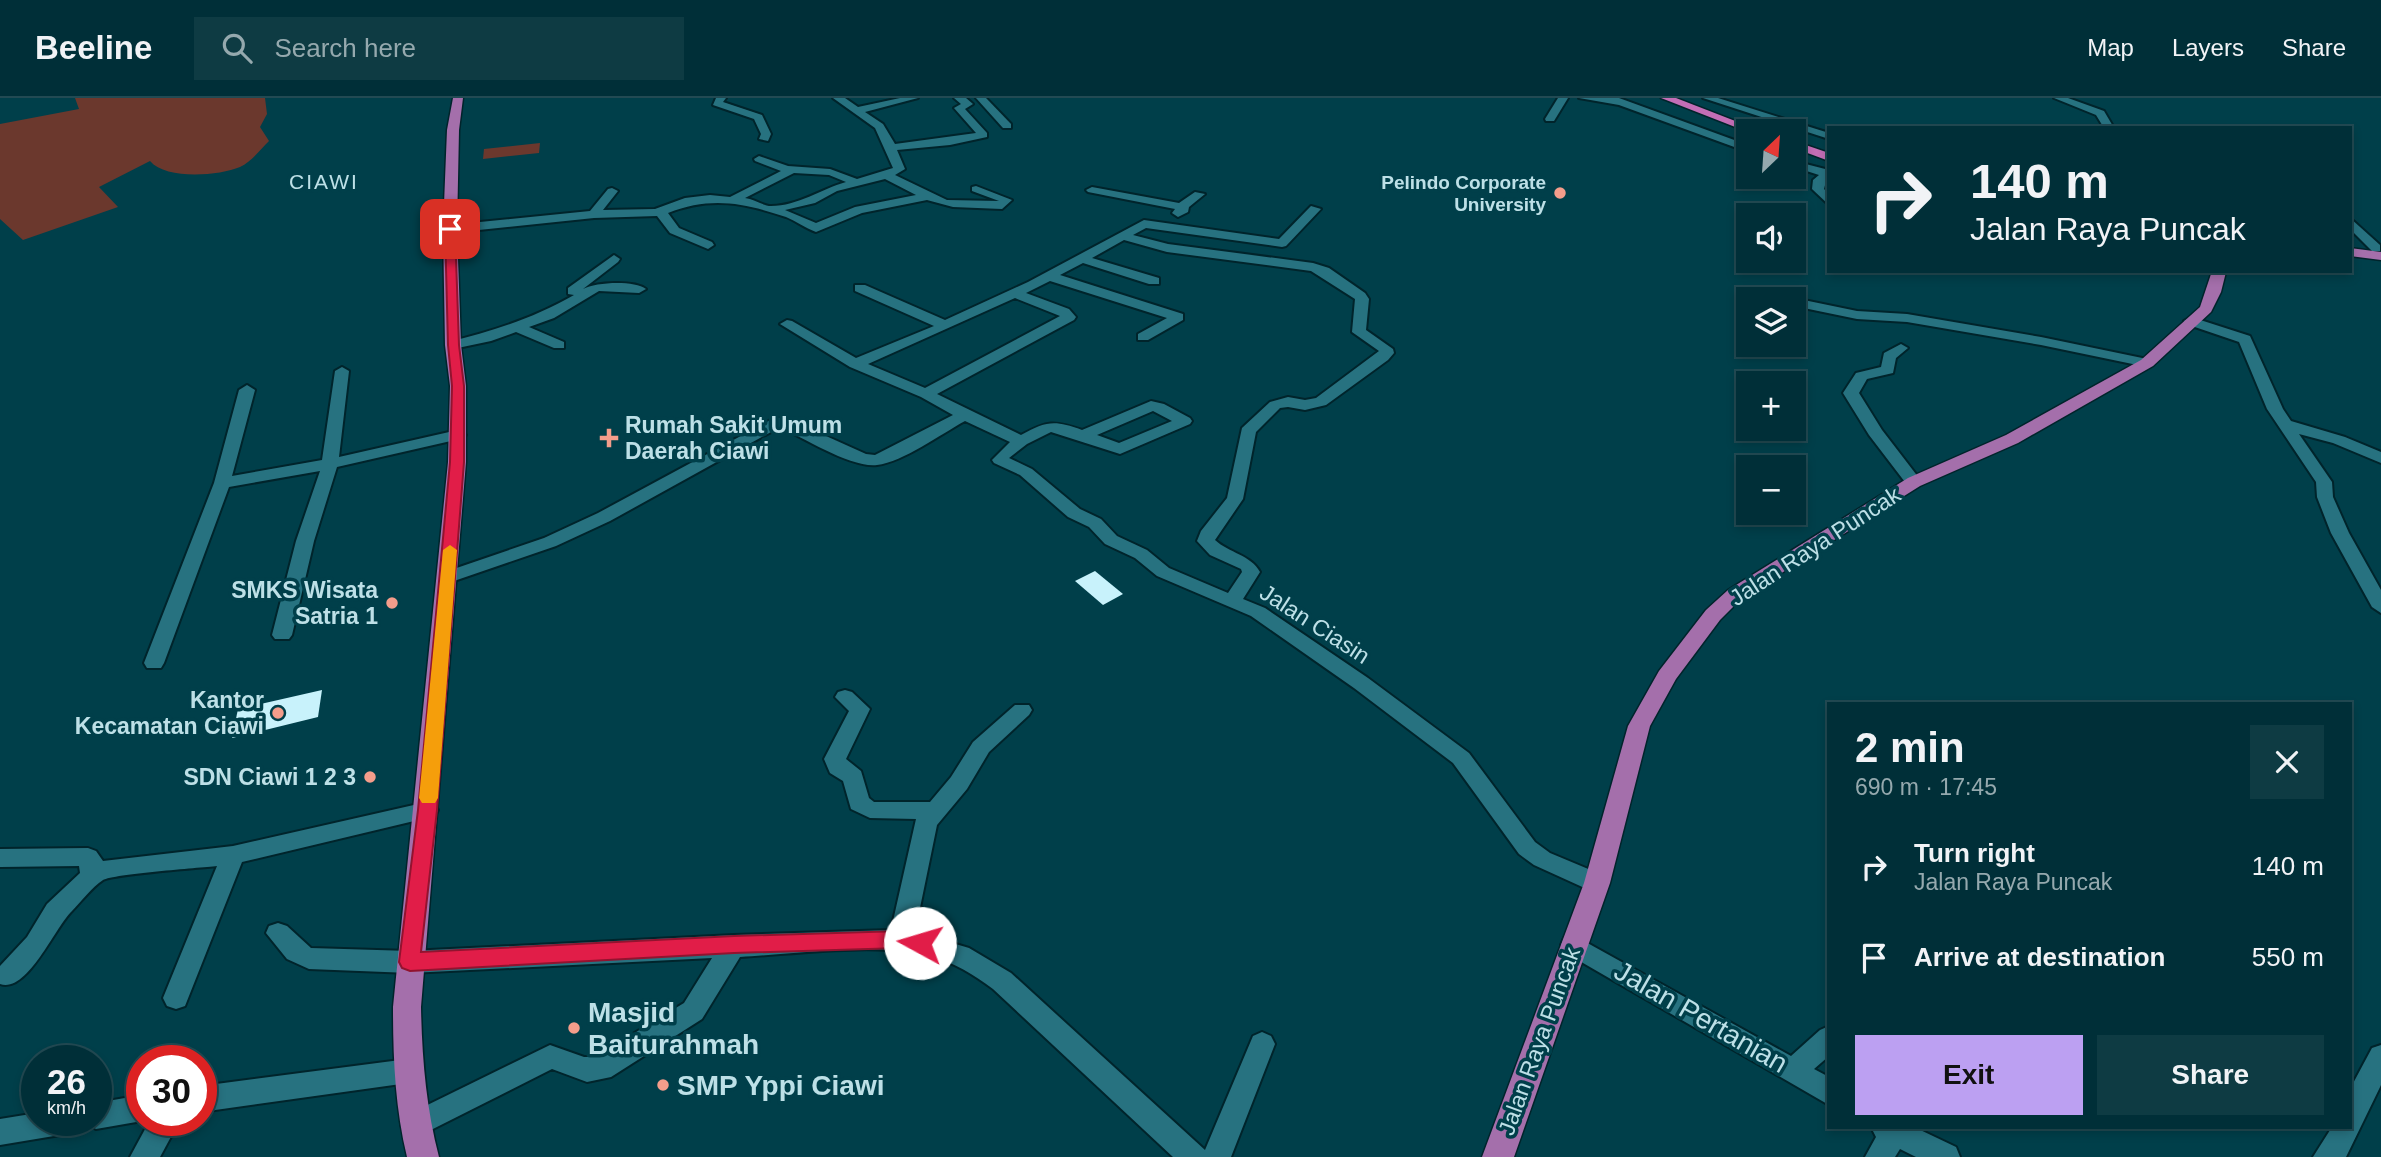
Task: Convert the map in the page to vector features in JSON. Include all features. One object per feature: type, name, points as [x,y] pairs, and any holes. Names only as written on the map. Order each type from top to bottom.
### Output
[{"type":"highway","points":[[423,1157],[415,1125],[408,1071],[410,962],[427,810],[458,435],[450,229],[453,130],[458,98]]},
{"type":"highway","points":[[1666,98],[1736,124]]},
{"type":"highway","points":[[1806,147],[1827,152]]},
{"type":"highway","points":[[1806,149],[1827,157]]},
{"type":"highway","points":[[2352,246],[2378,251]]},
{"type":"highway","points":[[2352,254],[2378,251]]},
{"type":"highway","name":"Jalan Raya Puncak","points":[[1498,1157],[1597,883],[1639,726],[1654,696],[1713,614],[1735,594],[1914,482],[2012,439],[2147,363],[2206,309],[2219,273]]},
{"type":"street","points":[[722,98],[717,103],[758,117],[766,134],[764,139]]},
{"type":"street","points":[[769,209],[811,201],[832,189],[852,186],[899,169],[886,136],[879,126],[838,98]]},
{"type":"street","points":[[855,111],[913,98]]},
{"type":"street","points":[[890,148],[944,143],[983,135],[959,108],[968,104],[959,98]]},
{"type":"street","points":[[1550,119],[1563,98]]},
{"type":"street","points":[[1584,98],[1614,100],[1736,145]]},
{"type":"street","points":[[1710,98],[1827,135]]},
{"type":"street","points":[[2059,98],[2098,112],[2108,126]]},
{"type":"street","points":[[987,100],[1007,126]]},
{"type":"street","points":[[759,159],[793,169],[841,174],[852,179],[852,186]]},
{"type":"street","points":[[1806,168],[1827,174]]},
{"type":"street","points":[[734,200],[793,169]]},
{"type":"street","points":[[886,175],[903,182],[906,187],[943,202],[1002,205],[1006,200],[976,188]]},
{"type":"street","points":[[1827,175],[1819,180],[1818,188],[1827,199]]},
{"type":"street","points":[[1092,190],[1181,207],[1199,194]]},
{"type":"street","points":[[594,214],[612,191]]},
{"type":"street","points":[[450,229],[594,214],[662,213],[696,199],[734,200],[792,215],[816,228],[874,206],[933,197]]},
{"type":"street","points":[[1161,227],[1184,209],[1181,207]]},
{"type":"street","points":[[855,364],[946,326],[1049,276],[1144,224],[1282,243],[1315,209]]},
{"type":"street","points":[[662,213],[672,230],[708,245]]},
{"type":"street","points":[[2352,224],[2378,251]]},
{"type":"street","points":[[1122,236],[1150,245],[1300,265],[1324,271],[1360,296],[1362,299],[1356,328],[1358,333],[1386,349],[1387,353],[1383,357],[1321,402],[1313,405],[1288,402],[1275,405],[1245,436],[1235,499],[1207,535],[1206,541],[1216,551],[1248,566],[1251,572],[1232,601]]},
{"type":"street","points":[[2352,241],[2378,251]]},
{"type":"street","points":[[1080,258],[1154,281]]},
{"type":"street","points":[[563,309],[571,292],[614,259]]},
{"type":"street","points":[[1049,276],[1178,317],[1143,337]]},
{"type":"street","points":[[453,345],[517,327],[563,309],[597,287],[639,289]]},
{"type":"street","points":[[860,288],[946,326]]},
{"type":"street","points":[[926,394],[1069,317],[1064,312],[1014,293]]},
{"type":"street","points":[[1806,304],[1848,313],[1907,318],[2074,347],[2147,363]]},
{"type":"street","points":[[2192,321],[2245,338],[2263,384],[2324,482],[2325,497],[2340,533],[2381,607]]},
{"type":"street","points":[[787,324],[855,364],[926,394],[1021,442],[1053,426],[1111,447],[1124,449],[1184,421],[1159,407],[1151,406],[1082,436]]},
{"type":"street","points":[[517,327],[559,345]]},
{"type":"street","points":[[1901,348],[1889,356],[1888,370],[1861,376],[1852,393],[1875,432],[1914,482]]},
{"type":"street","points":[[282,635],[305,541],[330,464],[342,371]]},
{"type":"street","points":[[154,663],[222,483],[247,390]]},
{"type":"street","points":[[447,577],[550,542],[583,527],[780,421],[863,459],[876,460],[889,456],[965,415]]},
{"type":"street","points":[[2287,425],[2339,440],[2381,458]]},
{"type":"street","points":[[222,483],[330,464],[458,435]]},
{"type":"street","name":"Jalan Ciasin","points":[[1021,442],[1001,456],[1001,461],[1026,472],[1074,513],[1095,523],[1111,540],[1141,554],[1163,572],[1265,617],[1361,683],[1451,749],[1471,768],[1527,848],[1542,859],[1597,883]]},
{"type":"street","points":[[845,697],[860,709],[835,759],[838,767],[853,777],[859,803],[870,810],[934,811]]},
{"type":"street","points":[[901,939],[925,828],[934,811],[952,793],[989,738],[1022,710]]},
{"type":"street","points":[[0,858],[88,857],[92,863],[90,870],[98,871],[233,855],[427,810]]},
{"type":"street","points":[[176,998],[233,855]]},
{"type":"street","points":[[7,976],[36,944],[56,911],[98,871]]},
{"type":"street","points":[[278,933],[296,953],[309,958],[410,962],[901,939],[940,947],[981,965],[1002,981],[1194,1157]]},
{"type":"street","name":"Jalan Pertanian","points":[[1573,944],[1827,1091]]},
{"type":"street","points":[[415,1125],[550,1057],[558,1057],[584,1071],[601,1068],[693,1011],[734,945]]},
{"type":"street","points":[[1795,1070],[1827,1040]]},
{"type":"street","points":[[1217,1157],[1262,1044]]},
{"type":"street","points":[[2352,1114],[2381,1056]]},
{"type":"street","points":[[217,1097],[408,1071]]},
{"type":"street","points":[[0,1132],[21,1128]]},
{"type":"street","points":[[2327,1157],[2336,1148],[2345,1129]]},
{"type":"street","points":[[1879,1157],[1889,1130],[1946,1157]]},
{"type":"street","points":[[144,1157],[156,1136]]},
{"type":"shaded area","points":[[75,98],[265,98],[267,114],[260,127],[269,141],[244,165],[219,173],[180,174],[158,167],[150,161],[99,187],[118,207],[23,240],[0,219],[0,124],[79,109]]},
{"type":"shaded area","points":[[540,143],[539,153],[483,159],[484,149]]},
{"type":"building","points":[[1095,571],[1123,594],[1103,605],[1075,581]]},
{"type":"building","name":"Kantor Kecamatan Ciawi","points":[[322,690],[318,717],[232,738],[238,709]]},
{"type":"slow traffic","points":[[428,798],[450,550]]},
{"type":"place","name":"Pelindo Corporate University","points":[[1560,193]]},
{"type":"place","name":"Rumah Sakit Umum Daerah Ciawi","points":[[609,438]]},
{"type":"place","name":"SMKS Wisata Satria 1","points":[[392,603]]},
{"type":"place","name":"Kantor Kecamatan Ciawi","points":[[278,713]]},
{"type":"place","name":"SDN Ciawi 1 2 3","points":[[370,777]]},
{"type":"place","name":"Masjid Baiturahmah","points":[[574,1028]]},
{"type":"place","name":"SMP Yppi Ciawi","points":[[663,1085]]},
{"type":"district","name":"CIAWI","points":[[324,181]]},
{"type":"route","points":[[450,229],[453,345],[458,386],[457,462],[427,810],[410,962],[734,945],[901,939],[920,943]]}]
